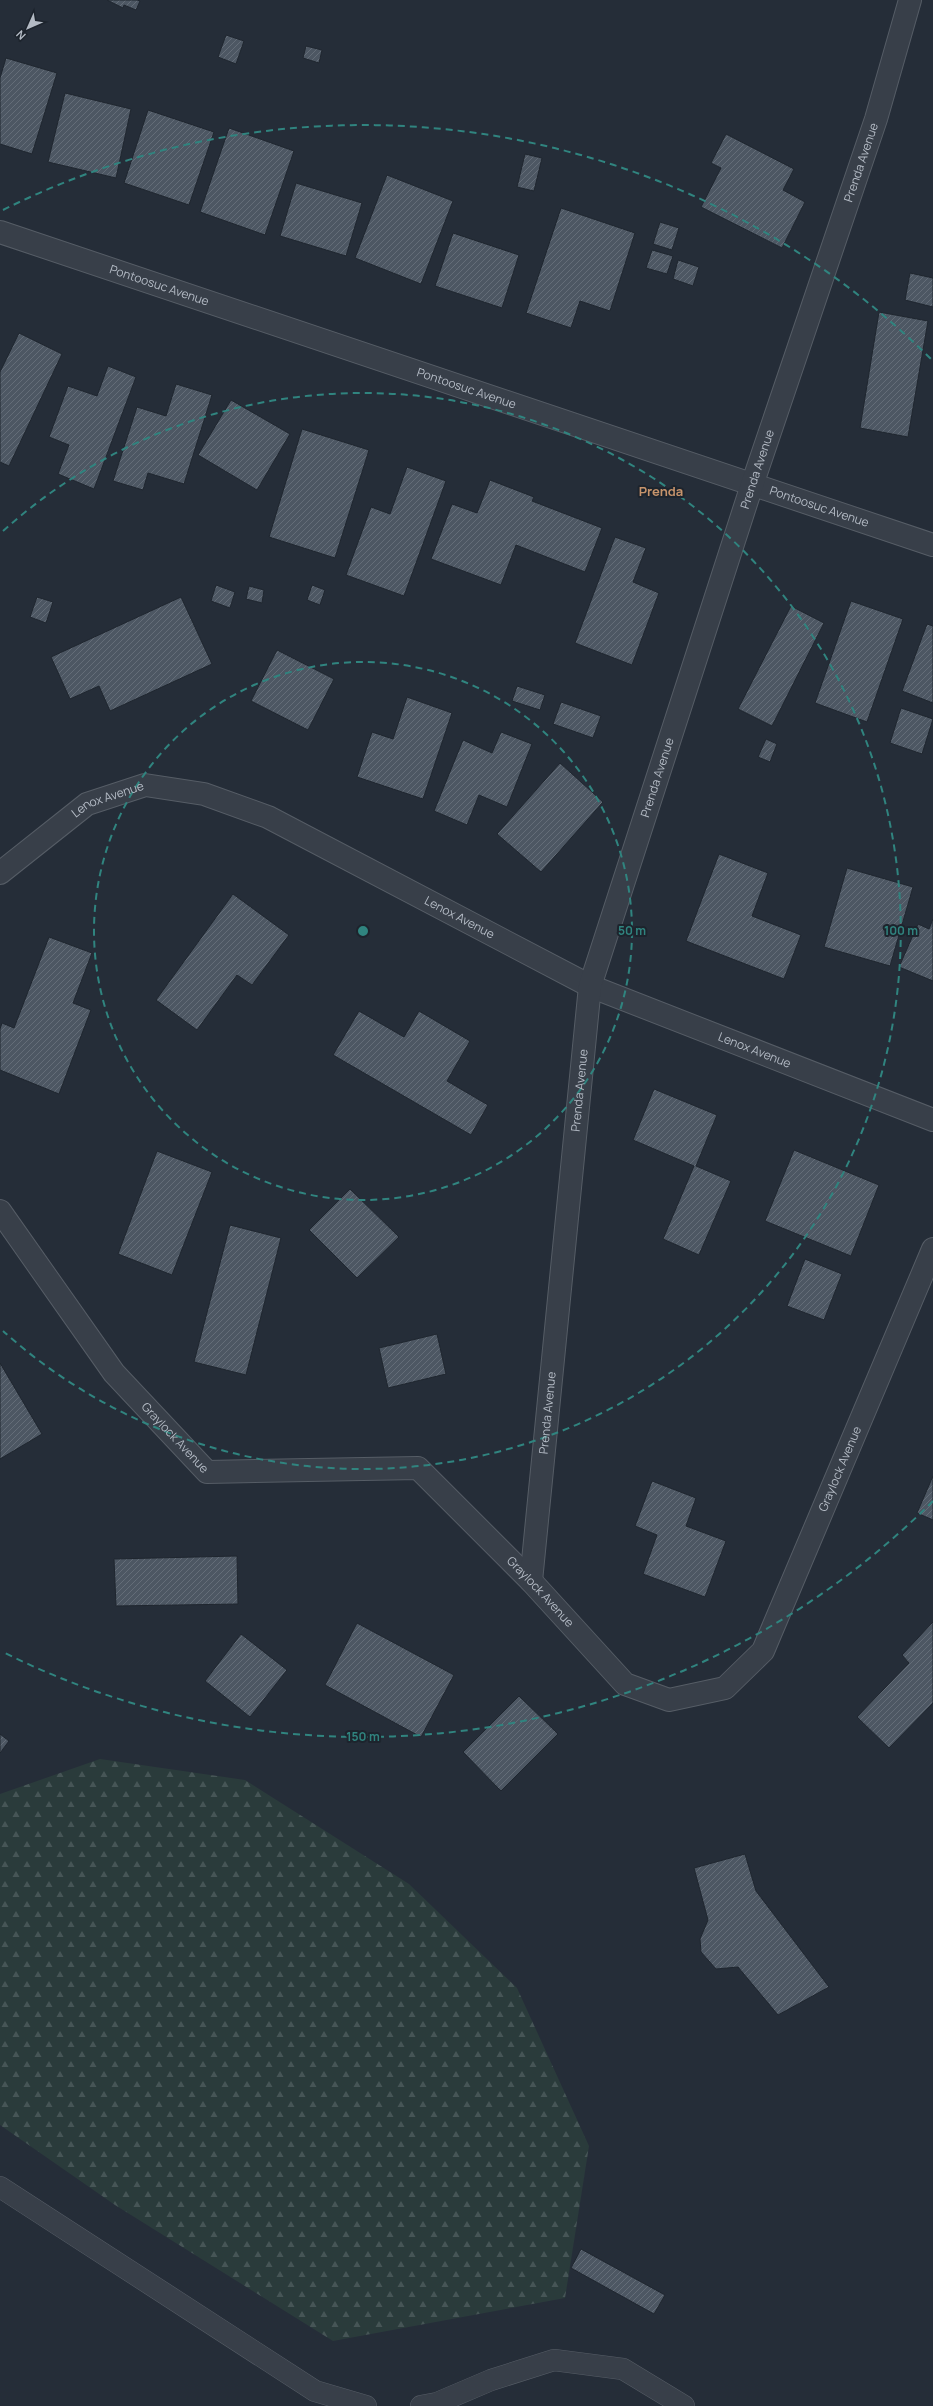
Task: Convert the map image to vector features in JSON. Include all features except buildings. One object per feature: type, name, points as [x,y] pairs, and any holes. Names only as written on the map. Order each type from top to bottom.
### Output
[{"type":"street","name":"Prenda Avenue","points":[[531,1581],[590,986],[752,485],[876,120],[910,0]]},
{"type":"street","name":"Pontoosuc Avenue","points":[[0,232],[752,485],[778,491],[933,545]]},
{"type":"street","name":"Lenox Avenue","points":[[0,873],[87,804],[145,785],[204,794],[268,818],[590,986],[933,1120]]},
{"type":"street","name":"Graylock Avenue","points":[[0,1211],[114,1373],[208,1472],[418,1468],[531,1581],[624,1684],[669,1700],[724,1688],[763,1651],[933,1249]]},
{"type":"lane","points":[[0,2187],[315,2391],[366,2406]]},
{"type":"lane","points":[[421,2406],[437,2403],[491,2380],[554,2360],[623,2369],[684,2406]]},
{"type":"green space","points":[[100,1759],[245,1780],[409,1884],[517,1988],[589,2146],[565,2298],[333,2341],[115,2205],[0,2125],[0,1794]]},
{"type":"district","name":"Prenda","points":[[661,491]]}]
